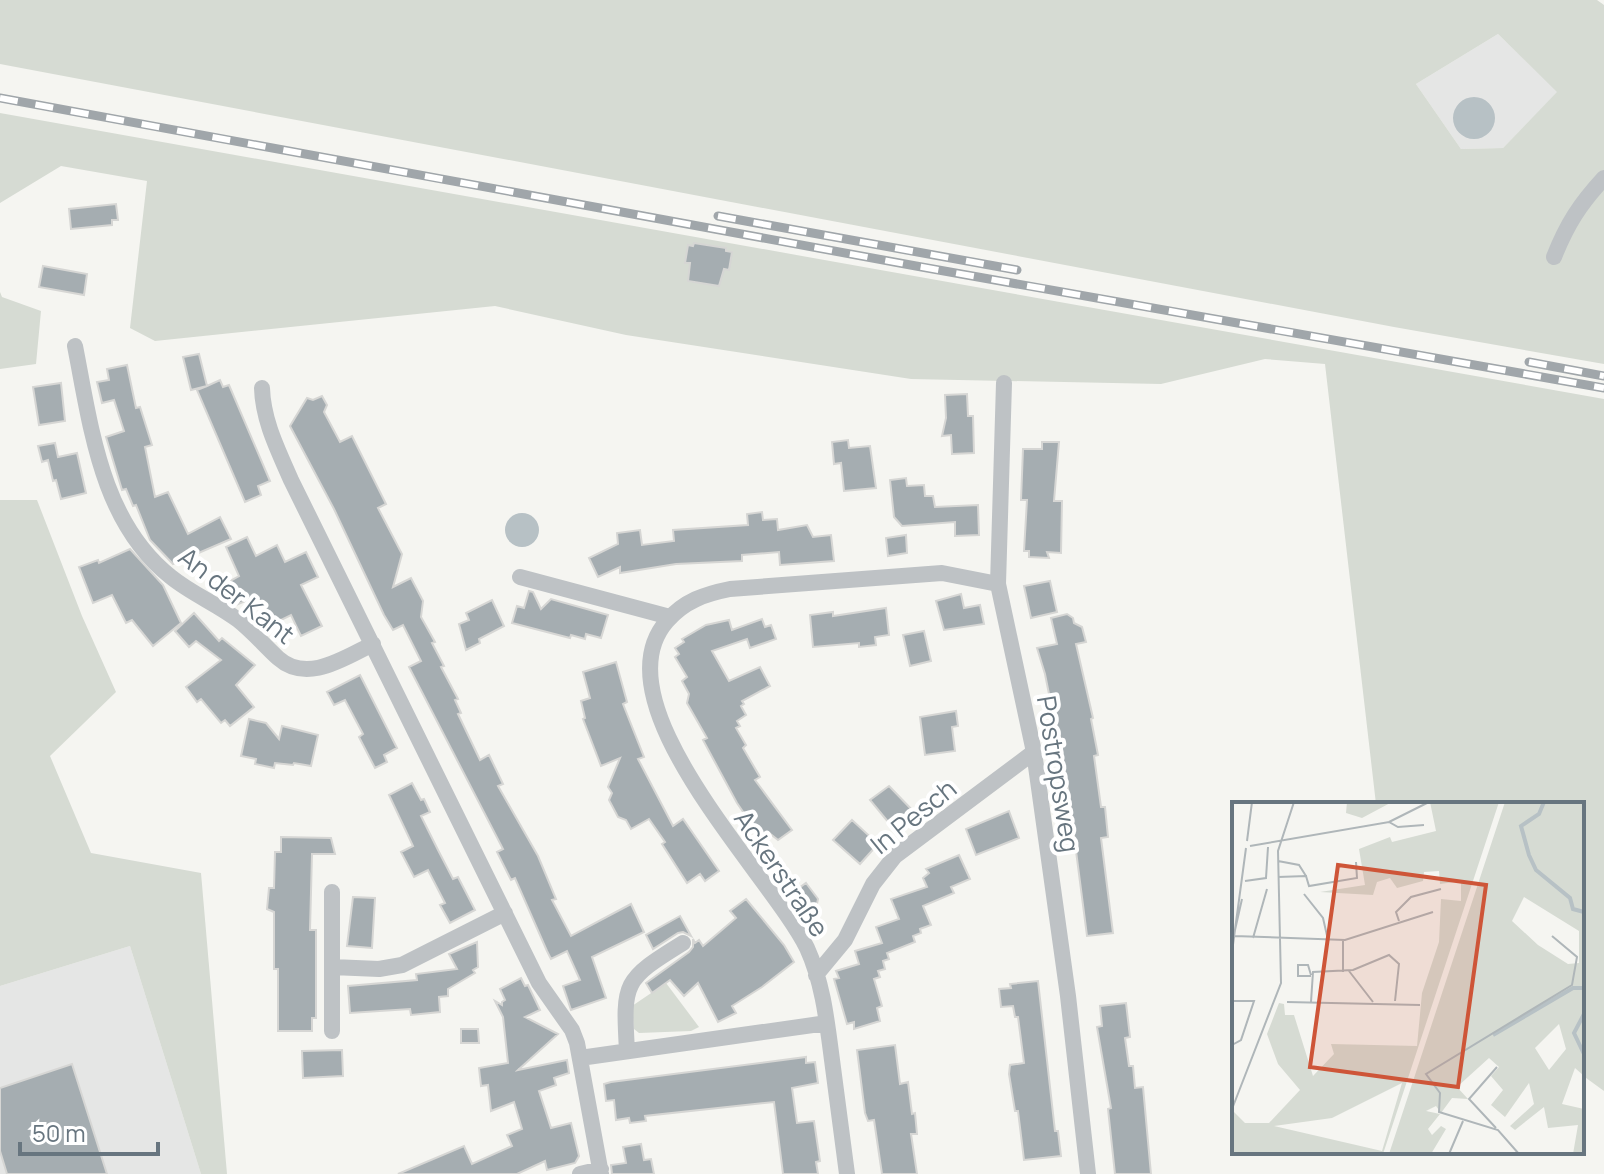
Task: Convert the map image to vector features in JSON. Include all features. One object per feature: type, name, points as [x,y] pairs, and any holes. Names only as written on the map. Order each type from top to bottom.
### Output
[{"type":"street","points":[[1554,257],[1564,231],[1580,204],[1604,178]]},
{"type":"street","name":"An der Kant","points":[[75,346],[93,438],[112,496],[144,548],[164,571],[238,620],[286,664],[317,669],[373,644]]},
{"type":"street","name":"Postropsweg","points":[[1004,383],[998,584],[1034,752],[1068,996],[1088,1174]]},
{"type":"street","points":[[262,388],[267,426],[285,467],[539,983],[572,1030],[601,1171],[580,1174]]},
{"type":"street","name":"Ackerstraße","points":[[847,1174],[827,1023],[806,948],[695,788],[676,754],[651,684],[650,659],[655,640],[670,617],[704,594],[730,589],[942,573],[998,584]]},
{"type":"street","points":[[520,577],[670,617]]},
{"type":"street","name":"In Pesch","points":[[816,975],[845,940],[873,884],[895,856],[1034,752]]},
{"type":"street","points":[[332,892],[332,1031]]},
{"type":"street","points":[[332,967],[379,969],[402,965],[505,913]]},
{"type":"street","points":[[627,1051],[625,998],[628,987],[656,960],[683,943]]},
{"type":"street","points":[[580,1058],[827,1023]]},
{"type":"shaded area","points":[[0,0],[1597,0],[1604,5],[1604,364],[1394,327],[0,64]],"holes":[[[1498,34],[1557,92],[1503,148],[1461,149],[1416,84]]]},
{"type":"shaded area","points":[[1498,34],[1558,92],[1503,148],[1461,149],[1416,84]]},
{"type":"shaded area","points":[[1474,97],[1489,103],[1495,118],[1489,133],[1474,139],[1459,133],[1453,118],[1459,103]]},
{"type":"shaded area","points":[[0,113],[1604,399],[1604,1091],[1584,1076],[1584,802],[1376,802],[1325,364],[1265,359],[1161,384],[911,379],[626,335],[495,306],[155,341],[130,328],[147,181],[61,166],[0,203]]},
{"type":"shaded area","points":[[0,292],[2,297],[41,311],[36,364],[0,369]]},
{"type":"shaded area","points":[[0,500],[37,500],[82,616],[116,692],[50,756],[91,853],[201,873],[227,1174],[201,1174],[130,946],[0,986]]},
{"type":"shaded area","points":[[522,513],[534,518],[539,530],[534,542],[522,547],[510,542],[505,530],[510,518]]},
{"type":"shaded area","points":[[130,946],[201,1174],[0,1174],[0,986]]},
{"type":"shaded area","points":[[666,983],[699,1027],[691,1031],[639,1033],[634,1029],[632,1006]]},
{"type":"building","points":[[116,204],[118,220],[112,220],[112,225],[71,229],[69,209]]},
{"type":"building","points":[[694,243],[726,248],[726,251],[732,252],[729,270],[724,269],[719,286],[688,281],[690,263],[685,263],[688,245],[693,246]]},
{"type":"building","points":[[43,266],[87,274],[84,295],[39,287]]},
{"type":"building","points":[[199,354],[207,386],[191,390],[183,357]]},
{"type":"building","points":[[127,365],[136,408],[140,407],[152,445],[145,447],[155,497],[168,492],[188,534],[220,517],[231,539],[173,564],[150,540],[136,505],[133,506],[126,489],[122,490],[106,437],[124,431],[114,400],[102,403],[97,382],[109,380],[107,369]]},
{"type":"building","points":[[220,380],[223,387],[229,385],[270,481],[258,486],[261,495],[245,502],[197,390]]},
{"type":"building","points":[[61,383],[65,421],[39,425],[33,387]]},
{"type":"building","points":[[967,394],[968,416],[973,416],[974,453],[952,454],[951,435],[942,436],[946,418],[945,395]]},
{"type":"building","points":[[322,396],[327,405],[324,412],[340,442],[352,436],[386,504],[378,508],[402,554],[393,587],[411,578],[423,601],[421,617],[435,642],[432,643],[444,666],[441,667],[458,699],[455,700],[461,713],[458,714],[480,760],[489,755],[503,784],[498,786],[538,856],[556,899],[552,900],[571,936],[631,904],[644,932],[592,957],[606,998],[571,1010],[563,986],[580,980],[567,951],[551,959],[515,878],[511,880],[497,852],[503,849],[409,667],[421,661],[403,625],[393,630],[384,615],[334,509],[290,426],[307,398],[313,400]]},
{"type":"building","points":[[848,440],[849,448],[870,446],[876,488],[844,491],[841,463],[834,464],[832,442]]},
{"type":"building","points":[[1042,442],[1059,442],[1054,501],[1062,501],[1061,553],[1047,552],[1049,558],[1029,557],[1029,551],[1024,551],[1027,500],[1021,500],[1023,449],[1042,449]]},
{"type":"building","points":[[55,443],[58,457],[77,453],[86,493],[61,499],[48,460],[42,462],[38,446]]},
{"type":"building","points":[[906,478],[907,486],[924,485],[925,496],[933,496],[935,507],[978,505],[979,535],[955,536],[955,522],[902,526],[894,517],[890,480]]},
{"type":"building","points":[[762,512],[763,520],[777,519],[778,530],[807,525],[813,537],[831,535],[834,561],[780,565],[779,552],[742,555],[742,561],[676,564],[620,573],[620,567],[598,577],[589,558],[618,544],[617,533],[640,530],[642,545],[674,541],[673,530],[748,525],[747,514]]},
{"type":"building","points":[[906,535],[907,553],[888,556],[886,538]]},
{"type":"building","points":[[247,537],[256,556],[277,545],[285,562],[306,552],[318,577],[301,585],[322,626],[301,636],[291,615],[271,625],[257,596],[236,605],[225,584],[239,576],[226,547]]},
{"type":"building","points":[[130,549],[163,585],[181,623],[153,646],[132,620],[126,623],[112,595],[93,603],[79,567],[98,560],[99,563]]},
{"type":"building","points":[[1050,581],[1057,612],[1031,618],[1024,586]]},
{"type":"building","points":[[529,591],[533,592],[541,609],[551,599],[608,615],[601,638],[586,634],[585,639],[571,635],[570,638],[512,623],[517,606],[524,608]]},
{"type":"building","points":[[961,594],[964,608],[980,605],[984,624],[944,630],[936,601]]},
{"type":"building","points":[[492,600],[504,626],[466,650],[459,624],[469,620],[466,613]]},
{"type":"building","points":[[886,608],[889,635],[875,637],[876,645],[859,647],[859,643],[813,647],[810,615],[833,612],[833,616]]},
{"type":"building","points":[[194,613],[219,641],[222,638],[255,665],[236,685],[254,707],[230,726],[225,720],[221,723],[201,699],[197,702],[186,687],[221,660],[196,641],[189,647],[175,631]]},
{"type":"building","points":[[1067,614],[1082,627],[1086,642],[1076,644],[1093,718],[1098,755],[1094,756],[1108,837],[1101,838],[1113,933],[1087,936],[1068,789],[1037,648],[1057,644],[1051,618]]},
{"type":"building","points":[[762,619],[765,627],[771,625],[776,639],[750,648],[747,639],[712,651],[729,681],[760,667],[770,686],[742,701],[746,715],[737,721],[740,726],[736,728],[746,745],[743,748],[760,777],[755,780],[792,830],[778,840],[768,832],[761,838],[737,803],[687,703],[689,694],[682,681],[687,677],[675,657],[679,654],[675,648],[684,642],[682,639],[706,625],[729,620],[732,630]]},
{"type":"building","points":[[924,631],[931,661],[910,666],[903,635]]},
{"type":"building","points":[[616,662],[627,702],[623,704],[644,757],[638,759],[673,826],[683,819],[719,871],[705,881],[700,874],[687,883],[649,819],[631,829],[626,820],[618,817],[609,800],[612,793],[608,787],[620,758],[601,766],[583,719],[581,701],[590,698],[583,672]]},
{"type":"building","points":[[360,675],[397,748],[384,755],[387,762],[375,768],[359,737],[363,734],[345,700],[334,705],[327,692]]},
{"type":"building","points":[[956,711],[958,726],[952,727],[955,751],[925,755],[920,717]]},
{"type":"building","points":[[249,719],[266,723],[279,739],[282,726],[318,735],[311,766],[275,763],[274,768],[255,764],[256,759],[241,756]]},
{"type":"building","points":[[412,783],[430,812],[421,816],[453,879],[458,877],[475,910],[450,923],[440,905],[445,903],[428,870],[414,877],[401,852],[413,846],[389,795]]},
{"type":"building","points":[[889,786],[915,813],[894,829],[870,800]]},
{"type":"building","points":[[1009,811],[1019,838],[976,855],[966,829]]},
{"type":"building","points":[[852,820],[878,844],[860,864],[833,840]]},
{"type":"building","points":[[281,837],[331,838],[335,854],[312,854],[310,930],[316,930],[316,1018],[312,1018],[312,1031],[278,1031],[274,912],[267,909],[269,888],[274,888],[275,852],[281,852]]},
{"type":"building","points":[[959,855],[970,879],[951,887],[954,893],[923,906],[931,925],[913,936],[915,942],[887,953],[889,959],[883,961],[885,969],[878,971],[880,977],[874,979],[882,1006],[877,1008],[880,1021],[854,1029],[854,1022],[847,1024],[834,979],[839,978],[836,971],[859,964],[855,951],[882,943],[876,927],[899,919],[891,899],[927,887],[923,878],[929,873],[926,869]]},
{"type":"building","points":[[806,883],[818,899],[813,923],[792,893]]},
{"type":"building","points":[[353,897],[375,898],[372,948],[347,946]]},
{"type":"building","points":[[746,899],[794,962],[732,1006],[736,1013],[718,1022],[698,983],[684,996],[670,980],[652,993],[646,983],[689,952],[693,939],[695,943],[699,940],[703,946],[736,918],[730,911]]},
{"type":"building","points":[[680,916],[691,936],[678,933],[653,949],[646,935]]},
{"type":"building","points":[[477,942],[478,967],[473,970],[475,973],[448,989],[448,996],[439,997],[440,1012],[411,1015],[410,1009],[350,1013],[348,986],[417,980],[416,974],[457,969],[449,954]]},
{"type":"building","points":[[521,978],[525,986],[528,985],[540,1010],[525,1017],[558,1034],[518,1070],[567,1060],[569,1073],[554,1078],[556,1085],[539,1091],[551,1128],[571,1123],[579,1156],[575,1163],[547,1170],[545,1161],[517,1174],[398,1174],[464,1146],[472,1164],[512,1146],[507,1135],[522,1129],[514,1102],[491,1111],[488,1085],[481,1086],[479,1068],[508,1063],[503,1017],[495,1001],[502,1005],[505,1000],[500,989]]},
{"type":"building","points":[[1038,981],[1055,1131],[1058,1131],[1061,1156],[1024,1160],[1018,1111],[1015,1111],[1009,1074],[1010,1065],[1024,1063],[1018,1017],[1015,1017],[1013,1006],[1001,1007],[999,989],[1011,988],[1010,984]]},
{"type":"building","points":[[1126,1003],[1130,1037],[1125,1038],[1129,1066],[1133,1066],[1135,1088],[1143,1087],[1151,1174],[1115,1174],[1108,1109],[1111,1108],[1097,1027],[1102,1026],[1100,1006]]},
{"type":"building","points":[[461,1029],[478,1029],[479,1043],[461,1043]]},
{"type":"building","points":[[895,1045],[900,1084],[908,1082],[912,1114],[915,1113],[917,1134],[911,1134],[917,1174],[882,1174],[874,1120],[868,1121],[865,1113],[857,1050]]},
{"type":"building","points":[[342,1050],[343,1076],[303,1078],[302,1051]]},
{"type":"building","points":[[806,1057],[806,1063],[815,1062],[818,1083],[792,1088],[797,1123],[814,1121],[820,1161],[816,1162],[818,1174],[783,1174],[774,1102],[645,1116],[646,1121],[630,1123],[629,1118],[616,1120],[614,1100],[606,1101],[604,1084],[611,1082]]},
{"type":"building","points":[[72,1064],[107,1174],[7,1174],[0,1151],[0,1088]]},
{"type":"building","points":[[641,1144],[644,1160],[651,1159],[654,1174],[612,1174],[611,1165],[626,1163],[623,1147]]},
{"type":"railway","points":[[0,98],[1604,388]]},
{"type":"railway","points":[[718,216],[1017,270]]},
{"type":"railway","points":[[1529,362],[1604,376]]}]
